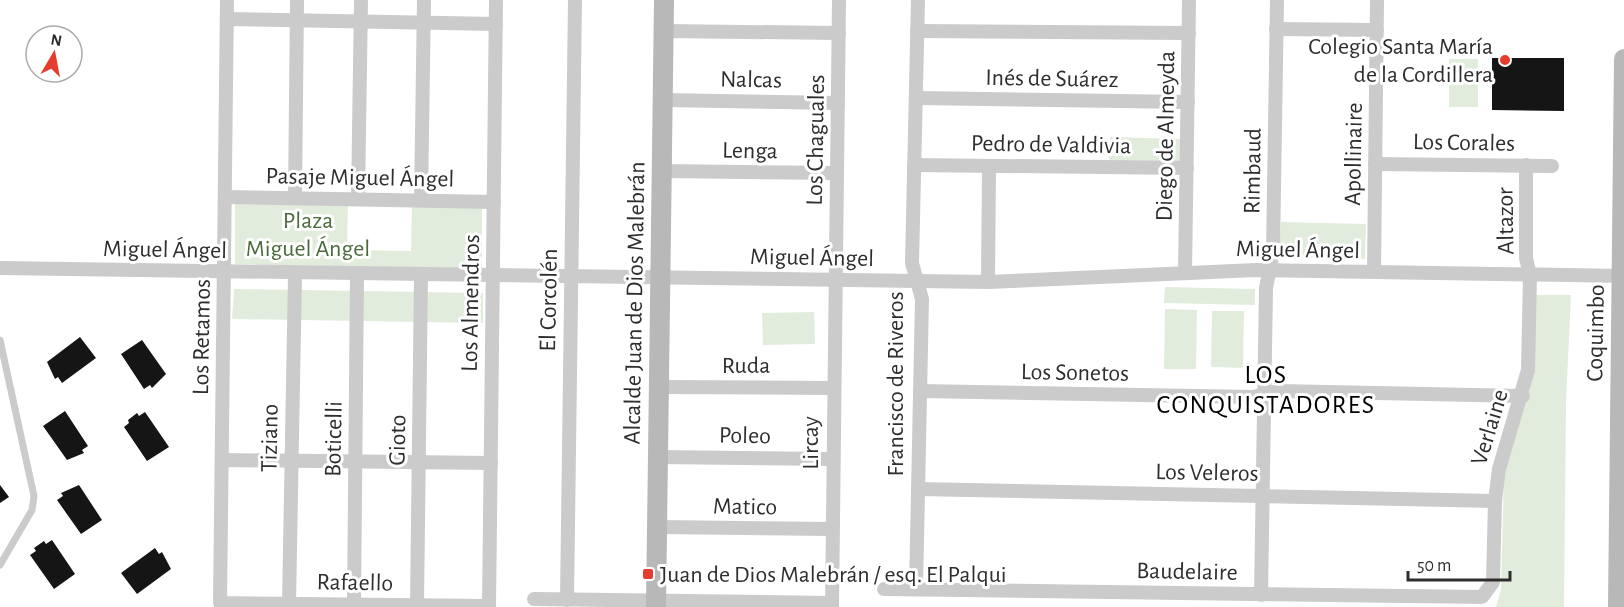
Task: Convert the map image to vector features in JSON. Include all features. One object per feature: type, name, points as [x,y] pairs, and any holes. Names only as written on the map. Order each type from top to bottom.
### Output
[{"type":"street","name":"Los Retamos","points":[[220,603],[227,0]]},
{"type":"street","points":[[295,198],[297,0]]},
{"type":"street","points":[[358,199],[361,0]]},
{"type":"street","points":[[422,200],[424,0]]},
{"type":"street","name":"Los Almendros","points":[[489,607],[496,0]]},
{"type":"street","name":"El Corcolén","points":[[567,600],[575,0]]},
{"type":"street","name":"Alcalde Juan de Dios Malebrán","points":[[656,604],[664,0]]},
{"type":"street","name":"Los Chaguales","points":[[836,280],[839,0]]},
{"type":"street","name":"Francisco de Riveros","points":[[916,589],[922,299],[912,263],[918,0]]},
{"type":"street","name":"Diego de Almeyda","points":[[1185,273],[1190,0]]},
{"type":"street","name":"Rimbaud","points":[[1261,594],[1266,288],[1273,252],[1277,0]]},
{"type":"street","name":"Apollinaire","points":[[1374,272],[1377,0]]},
{"type":"street","points":[[227,19],[496,24]]},
{"type":"street","points":[[1276,29],[1377,30]]},
{"type":"street","points":[[664,31],[838,33]]},
{"type":"street","points":[[917,31],[1189,33]]},
{"type":"street","name":"Coquimbo","points":[[1618,607],[1622,496],[1624,58]]},
{"type":"street","name":"Inés de Suárez","points":[[916,98],[1188,102]]},
{"type":"street","name":"Nalcas","points":[[663,100],[838,103]]},
{"type":"street","name":"Los Corales","points":[[1375,164],[1552,166]]},
{"type":"street","name":"Pedro de Valdivia","points":[[914,165],[1187,168]]},
{"type":"street","name":"Altazor","points":[[1526,165],[1526,258],[1530,275]]},
{"type":"street","points":[[987,282],[989,166]]},
{"type":"street","name":"Lenga","points":[[662,171],[837,173]]},
{"type":"street","name":"Pasaje Miguel Ángel","points":[[225,197],[494,202]]},
{"type":"street","name":"Miguel Ángel","points":[[0,268],[224,273],[987,282],[1270,270],[1623,276]]},
{"type":"street","name":"Tiziano","points":[[289,604],[295,274]]},
{"type":"street","name":"Boticelli","points":[[354,604],[357,274]]},
{"type":"street","name":"Gioto","points":[[417,605],[421,275]]},
{"type":"street","name":"Verlaine","points":[[1488,592],[1493,578],[1495,501],[1499,469],[1528,370],[1530,275]]},
{"type":"street","name":"Lircay","points":[[832,605],[836,280]]},
{"type":"street","name":"Ruda","points":[[659,387],[833,388]]},
{"type":"street","name":"Los Sonetos","points":[[920,391],[1253,398],[1278,391],[1522,396]]},
{"type":"street","name":"Poleo","points":[[658,457],[833,459]]},
{"type":"street","points":[[222,460],[491,463]]},
{"type":"street","name":"Los Veleros","points":[[918,489],[1495,501]]},
{"type":"street","name":"Matico","points":[[657,527],[832,529]]},
{"type":"street","name":"Baudelaire","points":[[884,589],[1474,598],[1488,592]]},
{"type":"street","points":[[534,599],[656,604],[832,605]]},
{"type":"street","name":"Rafaello","points":[[220,603],[489,607]]},
{"type":"lane","points":[[0,340],[34,496],[32,510],[0,565]]},
{"type":"green space","points":[[1449,59],[1478,59],[1478,107],[1449,107]]},
{"type":"green space","points":[[1110,137],[1182,139],[1182,164],[1109,163]]},
{"type":"green space","name":"Plaza Miguel Ángel","points":[[235,202],[348,204],[347,250],[411,251],[412,205],[482,206],[482,269],[235,264]]},
{"type":"green space","points":[[1281,222],[1366,224],[1365,259],[1292,257],[1293,249],[1289,248],[1289,258],[1279,257]]},
{"type":"green space","points":[[1165,287],[1255,289],[1255,305],[1164,303]]},
{"type":"green space","points":[[234,289],[483,293],[483,323],[232,319]]},
{"type":"green space","points":[[1536,295],[1571,295],[1566,401],[1564,607],[1496,607],[1501,589],[1504,474],[1534,374]]},
{"type":"green space","points":[[1165,309],[1197,310],[1196,369],[1164,369]]},
{"type":"green space","points":[[1212,311],[1244,311],[1243,368],[1211,367]]},
{"type":"green space","points":[[814,312],[815,344],[763,345],[762,313]]},
{"type":"building","points":[[1492,58],[1564,58],[1564,111],[1492,110]]},
{"type":"building","points":[[80,337],[96,358],[62,383],[58,377],[55,379],[47,362]]},
{"type":"building","points":[[142,340],[166,374],[152,388],[150,385],[144,389],[121,354]]},
{"type":"building","points":[[65,411],[88,446],[82,450],[84,453],[67,460],[43,426]]},
{"type":"building","points":[[145,412],[169,447],[147,461],[124,427],[129,423],[128,420],[137,413],[139,416]]},
{"type":"building","points":[[0,485],[9,497],[0,503]]},
{"type":"building","points":[[79,485],[102,520],[81,534],[57,500],[63,496],[61,493]]},
{"type":"building","points":[[52,540],[75,574],[54,589],[30,555],[36,551],[34,548],[44,541],[46,544]]},
{"type":"building","points":[[155,548],[159,554],[162,552],[171,569],[137,594],[121,573]]},
{"type":"place","name":"Colegio Santa María de la Cordillera","points":[[1505,60]]},
{"type":"place","name":"Juan de Dios Malebrán / esq. El Palqui","points":[[648,574]]},
{"type":"district","name":"LOS CONQUISTADORES","points":[[1266,389]]}]
